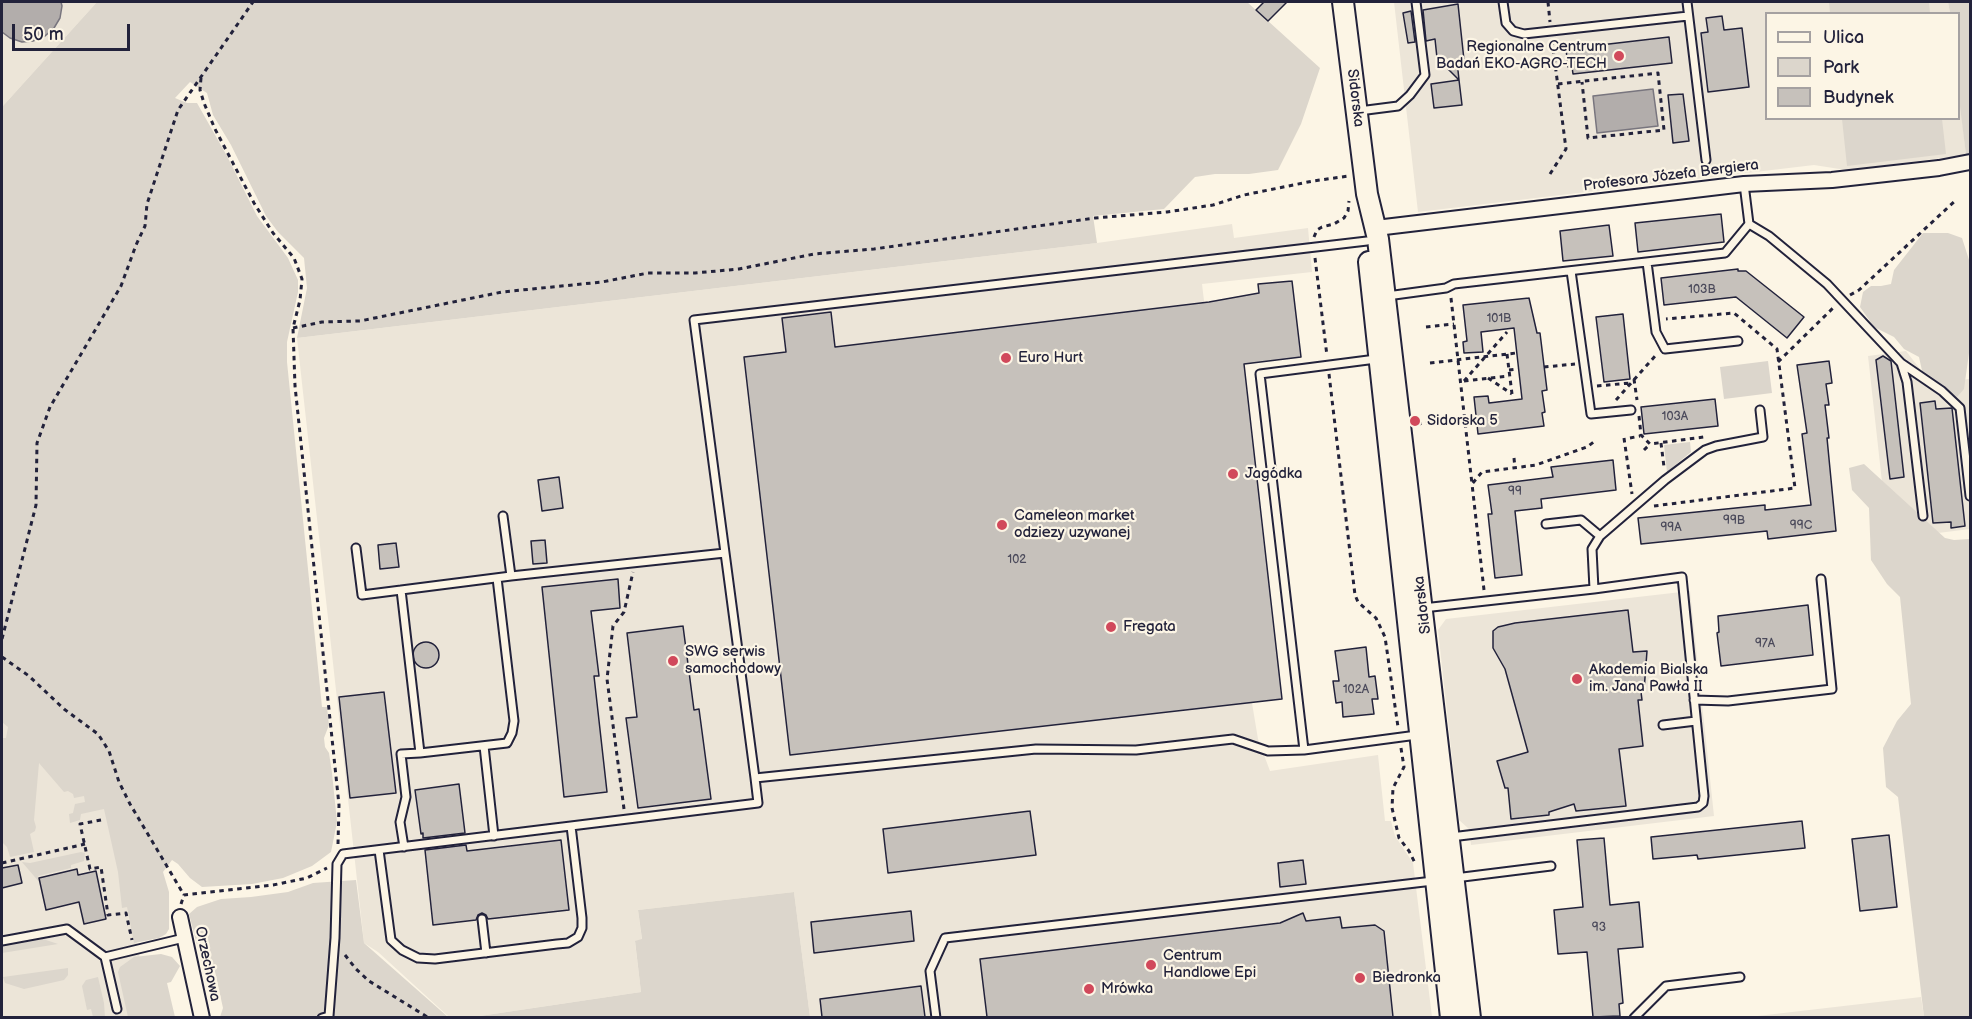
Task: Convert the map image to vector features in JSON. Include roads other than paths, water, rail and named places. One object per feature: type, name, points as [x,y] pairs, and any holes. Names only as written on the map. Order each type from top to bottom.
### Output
[{"type":"street","name":"Sidorska","points":[[1343,2],[1357,112],[1356,185],[1372,234],[1441,838],[1437,878],[1451,1017]]},
{"type":"street","name":"Profesora Józefa Bergiera","points":[[1372,234],[1744,184],[1833,180],[1971,162]]},
{"type":"street","name":"Sidorska","points":[[1437,878],[1470,1017]]},
{"type":"street","name":"Orzechowa","points":[[180,917],[202,1017]]},
{"type":"lane","points":[[1357,112],[1398,106],[1410,95],[1425,75],[1416,2]]},
{"type":"lane","points":[[1503,2],[1506,22],[1513,31],[1524,34],[1688,16]]},
{"type":"lane","points":[[1687,2],[1706,160]]},
{"type":"lane","points":[[1378,297],[1446,288],[1454,284],[1725,253],[1749,224],[1744,184]]},
{"type":"lane","points":[[1749,224],[1791,253],[1842,299],[1901,363],[1942,391],[1960,408],[1971,496]]},
{"type":"lane","points":[[321,1017],[329,1016],[335,938],[337,864],[343,854],[758,803],[694,320],[1372,234]]},
{"type":"lane","points":[[1647,262],[1656,332],[1665,349],[1738,341]]},
{"type":"lane","points":[[1571,271],[1591,414],[1635,411]]},
{"type":"lane","points":[[1305,750],[1260,374],[1386,358]]},
{"type":"lane","points":[[1901,363],[1907,382],[1923,516]]},
{"type":"lane","points":[[1594,589],[1592,549],[1600,536],[1665,480],[1705,450],[1763,437],[1760,410]]},
{"type":"lane","points":[[503,516],[511,576]]},
{"type":"lane","points":[[1546,524],[1581,520],[1600,536]]},
{"type":"lane","points":[[356,548],[362,595],[725,553]]},
{"type":"lane","points":[[404,847],[400,822],[406,797],[401,754],[507,743],[512,733],[514,721],[497,578]]},
{"type":"lane","points":[[1415,609],[1682,578],[1703,803],[1698,807],[1441,838]]},
{"type":"lane","points":[[1694,700],[1728,701],[1832,689],[1821,579]]},
{"type":"lane","points":[[401,590],[420,753]]},
{"type":"lane","points":[[1663,725],[1696,721]]},
{"type":"lane","points":[[755,778],[1036,749],[1136,750],[1233,739],[1268,751],[1305,750],[1429,733]]},
{"type":"lane","points":[[484,746],[494,836]]},
{"type":"lane","points":[[379,850],[392,940],[402,950],[418,958],[435,959],[568,943],[578,937],[582,928],[571,826]]},
{"type":"lane","points":[[473,838],[474,848]]},
{"type":"lane","points":[[936,1017],[930,971],[945,938],[1551,866]]},
{"type":"lane","points":[[482,919],[486,953]]},
{"type":"lane","points":[[2,941],[67,929],[105,957],[117,1009]]},
{"type":"lane","points":[[105,957],[184,938]]},
{"type":"lane","points":[[1634,1017],[1666,986],[1740,977]]},
{"type":"place","name":"Regionalne Centrum Badań EKO-AGRO-TECH","points":[[1619,56]]},
{"type":"place","name":"Euro Hurt","points":[[1006,358]]},
{"type":"place","name":"Sidorska 5","points":[[1415,421]]},
{"type":"place","name":"Jagódka","points":[[1233,474]]},
{"type":"place","name":"Cameleon market odziezy uzywanej","points":[[1002,525]]},
{"type":"place","name":"Fregata","points":[[1111,627]]},
{"type":"place","name":"SWG serwis samochodowy","points":[[673,661]]},
{"type":"place","name":"Akademia Bialska im. Jana Pawła II","points":[[1577,679]]},
{"type":"place","name":"Centrum Handlowe Epi","points":[[1151,965]]},
{"type":"place","name":"Biedronka","points":[[1360,978]]},
{"type":"place","name":"Mrówka","points":[[1089,989]]}]
